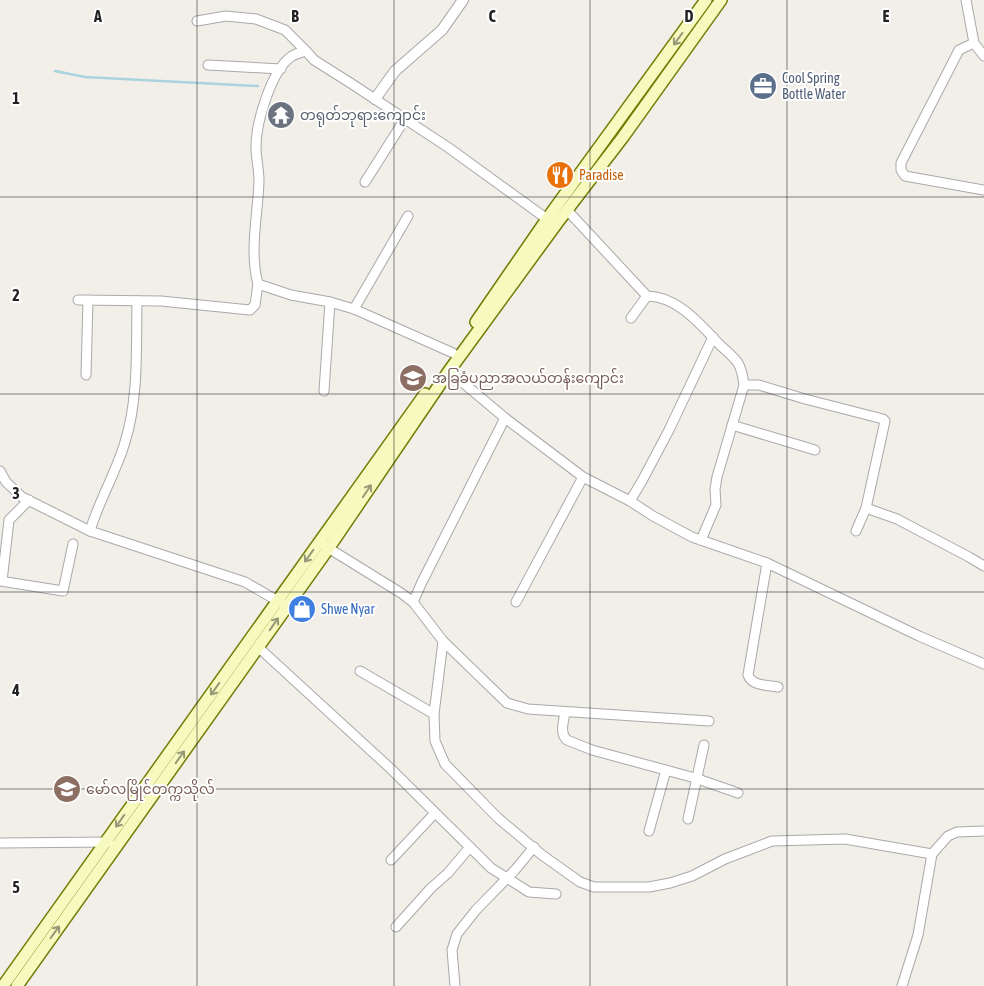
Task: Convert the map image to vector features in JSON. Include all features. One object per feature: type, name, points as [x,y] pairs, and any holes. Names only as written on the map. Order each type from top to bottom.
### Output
[{"type":"main road","points":[[17,986],[32,955],[106,842],[282,604],[328,549],[552,221],[706,0]]},
{"type":"main road","points":[[3,986],[32,955],[119,842],[258,647],[320,540],[454,353],[552,221],[566,210],[623,136],[721,0]]},
{"type":"street","points":[[375,99],[395,71],[442,30],[463,0]]},
{"type":"street","points":[[966,0],[974,43],[984,56]]},
{"type":"street","points":[[197,21],[226,16],[256,19],[285,30],[314,60],[449,148],[552,221]]},
{"type":"street","points":[[974,43],[959,50],[901,163],[901,170],[905,176],[984,190]]},
{"type":"street","points":[[78,300],[162,301],[250,310],[255,305],[258,284],[254,256],[259,180],[256,146],[258,123],[265,98],[281,69],[290,57],[306,50]]},
{"type":"street","points":[[208,65],[281,69]]},
{"type":"street","points":[[365,182],[405,119]]},
{"type":"street","points":[[566,210],[647,296],[664,299],[682,309],[737,361],[742,373],[744,385],[717,476],[716,505],[701,540]]},
{"type":"street","points":[[354,309],[408,216]]},
{"type":"street","points":[[258,284],[354,309],[454,353]]},
{"type":"street","points":[[630,318],[647,296]]},
{"type":"street","points":[[86,375],[88,300]]},
{"type":"street","points":[[90,530],[96,509],[116,469],[126,441],[133,405],[137,301]]},
{"type":"street","points":[[324,391],[330,302]]},
{"type":"street","points":[[630,501],[669,430],[713,337]]},
{"type":"street","points":[[449,372],[505,418],[583,477],[630,501],[653,516],[701,540],[767,563],[919,636],[984,664]]},
{"type":"street","points":[[744,385],[759,385],[885,421],[866,508],[856,531]]},
{"type":"street","points":[[413,602],[505,418]]},
{"type":"street","points":[[732,426],[815,450]]},
{"type":"street","points":[[0,471],[6,482],[22,497],[90,530],[245,582],[282,604]]},
{"type":"street","points":[[516,602],[583,477]]},
{"type":"street","points":[[28,500],[9,520],[1,581],[64,591],[72,544]]},
{"type":"street","points":[[866,508],[897,519],[969,556],[984,566]]},
{"type":"street","points":[[320,540],[328,549],[402,593],[413,602],[443,641],[507,703],[528,709],[709,721]]},
{"type":"street","points":[[767,563],[748,675],[750,681],[754,683],[778,687]]},
{"type":"street","points":[[443,641],[434,714],[435,741],[445,764],[498,818],[566,873],[586,885],[594,887],[649,887],[670,883],[692,876],[725,859],[772,841],[846,839],[932,854]]},
{"type":"street","points":[[258,647],[391,770],[491,868],[529,892],[556,894]]},
{"type":"street","points":[[360,671],[434,714]]},
{"type":"street","points":[[565,712],[563,733],[567,740],[592,750],[696,778],[738,793]]},
{"type":"street","points":[[688,819],[704,745]]},
{"type":"street","points":[[650,831],[666,770]]},
{"type":"street","points":[[391,860],[435,813]]},
{"type":"street","points":[[902,986],[918,935],[932,854],[948,836],[957,832],[984,830]]},
{"type":"street","points":[[0,843],[119,842]]},
{"type":"street","points":[[396,927],[470,847]]},
{"type":"street","points":[[455,986],[452,950],[457,934],[476,910],[534,847]]},
{"type":"waterway","points":[[55,71],[85,77],[258,86]]},
{"type":"place","name":"Cool Spring Bottle Water","points":[[763,86]]},
{"type":"place","name":"တရုတ်ဘုရားကျောင်း","points":[[281,115]]},
{"type":"place","name":"Paradise","points":[[560,175]]},
{"type":"place","name":"အခြခံပညာအလယ်တန်းကျောင်း","points":[[413,378]]},
{"type":"place","name":"Shwe Nyar","points":[[302,609]]},
{"type":"place","name":"မော်လမြိုင်တက္ကသိုလ်","points":[[67,789]]}]
